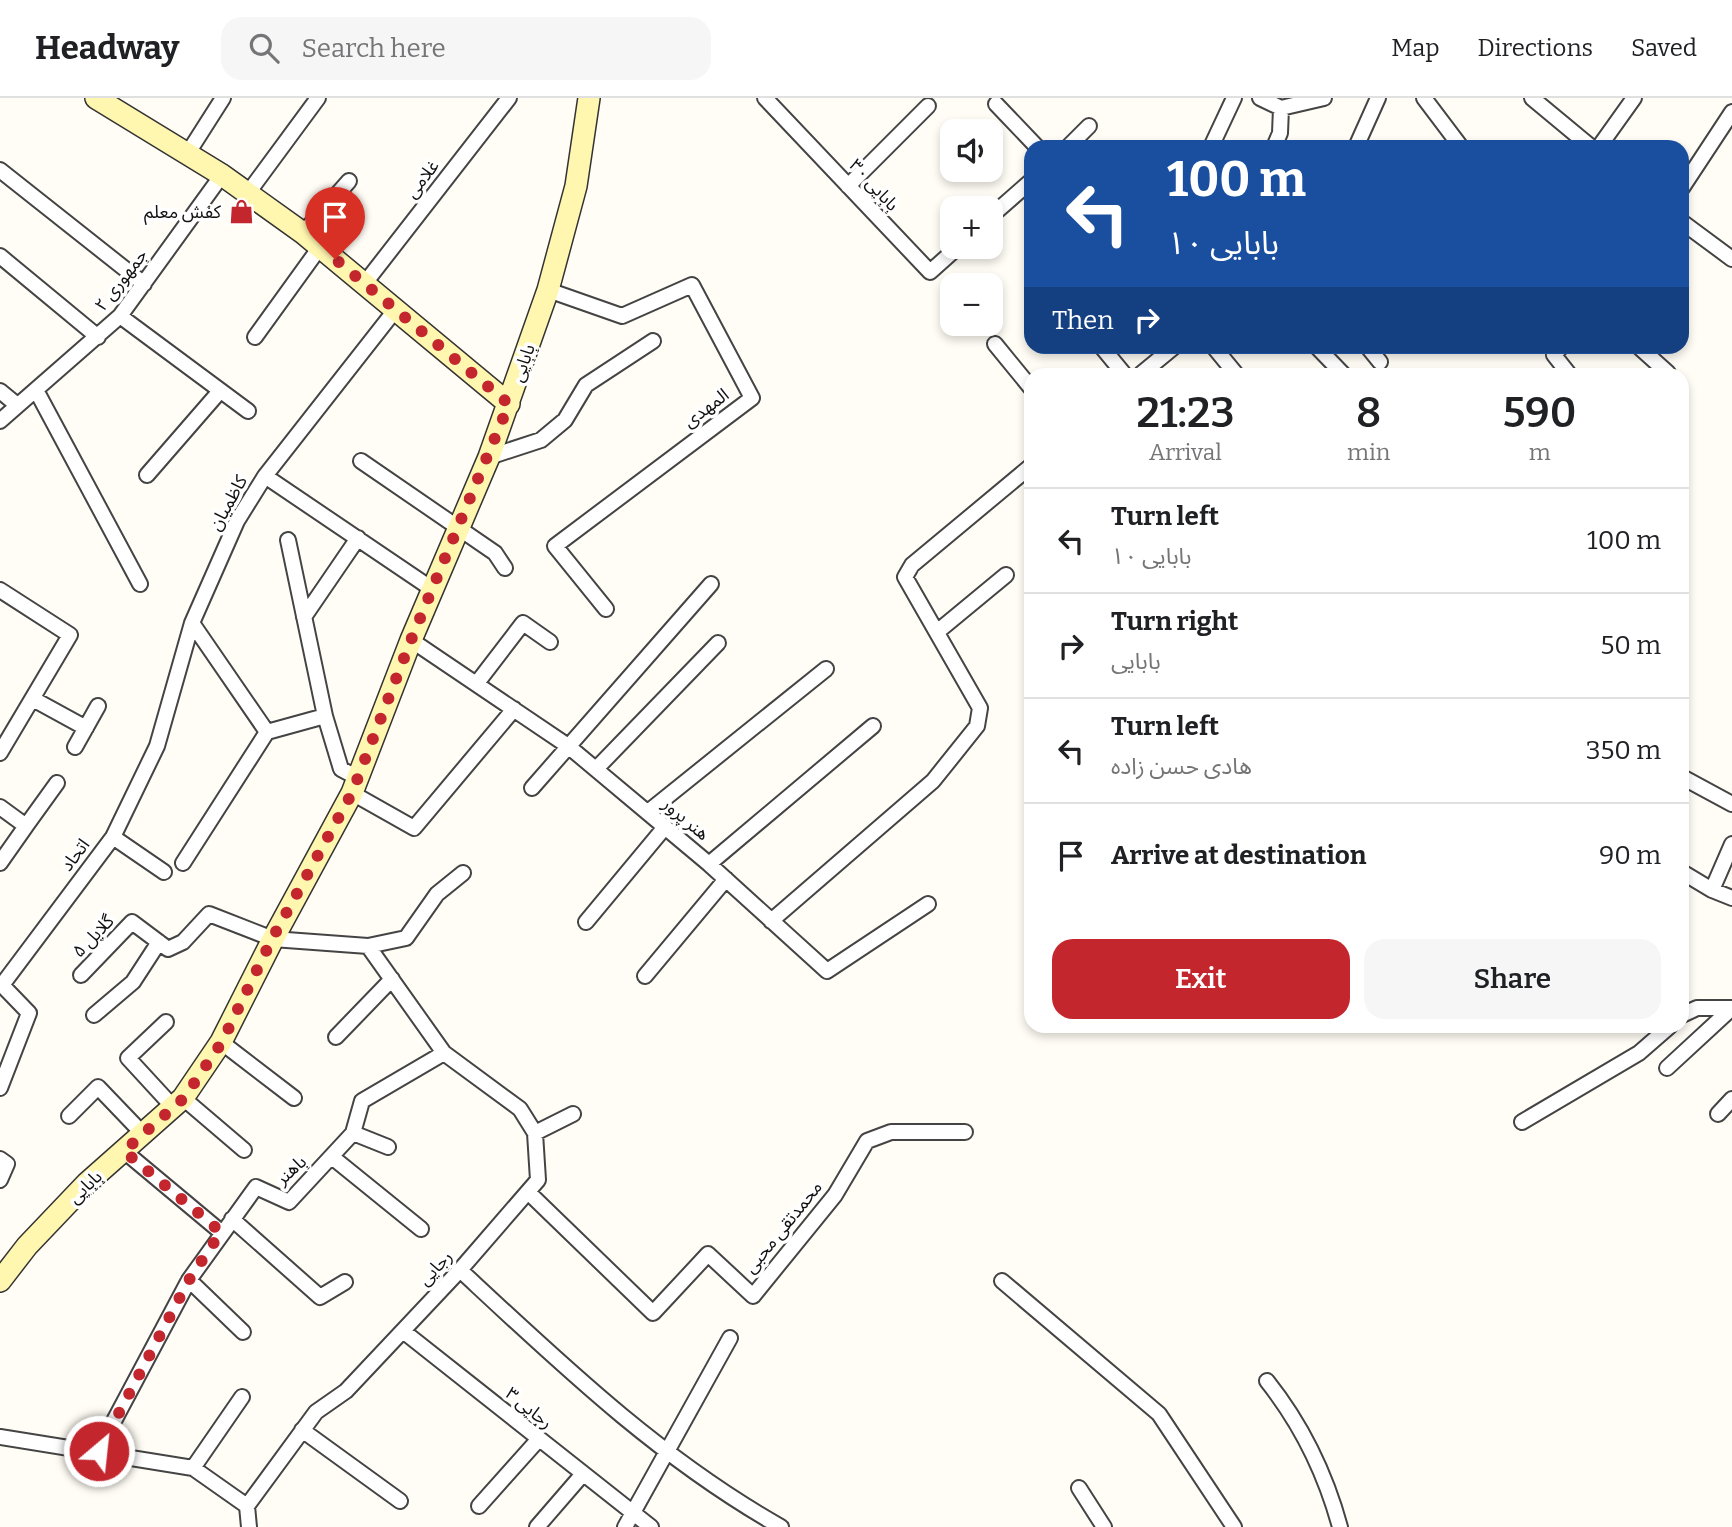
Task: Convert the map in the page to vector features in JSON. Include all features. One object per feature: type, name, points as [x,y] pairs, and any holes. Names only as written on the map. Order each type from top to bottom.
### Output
[{"type":"main road","points":[[96,98],[156,132],[222,175],[303,233],[509,404]]},
{"type":"main road","points":[[125,98],[156,132]]},
{"type":"main road","name":"بابایی","points":[[0,1281],[27,1246],[87,1183],[179,1103],[222,1042],[272,939],[355,786],[411,640],[489,457],[548,290],[576,186],[589,98]]},
{"type":"street","points":[[188,153],[223,98]]},
{"type":"street","points":[[248,193],[318,98]]},
{"type":"street","name":"غلامی","points":[[365,283],[509,98]]},
{"type":"street","points":[[1214,140],[1234,98]]},
{"type":"street","points":[[1260,98],[1281,108],[1324,98]]},
{"type":"street","points":[[1359,140],[1378,98]]},
{"type":"street","points":[[1424,98],[1456,140]]},
{"type":"street","points":[[1532,98],[1583,140]]},
{"type":"street","points":[[1604,140],[1634,98]]},
{"type":"street","name":"بابایی ۳۰","points":[[768,99],[930,272],[945,259]]},
{"type":"street","points":[[996,104],[1030,140]]},
{"type":"street","points":[[848,186],[928,106]]},
{"type":"street","points":[[1277,140],[1280,133],[1281,108]]},
{"type":"street","points":[[1689,177],[1732,112]]},
{"type":"street","points":[[1075,140],[1089,126]]},
{"type":"street","points":[[0,170],[144,284]]},
{"type":"street","name":"جمهوری ۲","points":[[0,421],[120,316],[222,175]]},
{"type":"street","points":[[303,233],[349,181]]},
{"type":"street","points":[[1003,206],[1024,187]]},
{"type":"street","points":[[1689,227],[1730,254]]},
{"type":"street","points":[[254,337],[320,247]]},
{"type":"street","points":[[0,256],[98,337]]},
{"type":"street","name":"المهدی","points":[[548,290],[622,316],[692,285],[752,398],[555,546],[607,608]]},
{"type":"street","name":"کاظمیان","points":[[192,623],[237,521],[265,477],[396,309]]},
{"type":"street","points":[[120,316],[248,411]]},
{"type":"street","points":[[489,457],[541,440],[565,420],[586,385],[653,341]]},
{"type":"street","points":[[995,344],[1024,379]]},
{"type":"street","points":[[1108,354],[1119,368]]},
{"type":"street","points":[[1148,368],[1165,354]]},
{"type":"street","points":[[1220,354],[1231,368]]},
{"type":"street","points":[[1324,354],[1337,368]]},
{"type":"street","points":[[1374,354],[1380,362]]},
{"type":"street","points":[[1555,354],[1564,368]]},
{"type":"street","points":[[1647,354],[1662,368]]},
{"type":"street","points":[[36,390],[140,584]]},
{"type":"street","points":[[0,391],[17,405]]},
{"type":"street","points":[[147,475],[220,391]]},
{"type":"street","points":[[361,461],[495,553],[505,568]]},
{"type":"street","points":[[771,921],[933,781],[977,726],[980,708],[905,577],[912,565],[1024,472]]},
{"type":"street","points":[[265,477],[432,589]]},
{"type":"street","points":[[304,617],[358,538]]},
{"type":"street","points":[[288,540],[325,716],[341,769],[355,786],[414,828],[514,709]]},
{"type":"street","points":[[937,632],[1006,575]]},
{"type":"street","points":[[531,788],[711,584]]},
{"type":"street","points":[[0,590],[70,635],[0,753]]},
{"type":"street","points":[[192,623],[267,732]]},
{"type":"street","name":"اتحاد","points":[[0,1088],[29,1013],[2,985],[113,837],[157,747],[192,623]]},
{"type":"street","points":[[477,683],[523,623],[550,642]]},
{"type":"street","name":"هنر پرور","points":[[411,640],[568,746],[709,864],[827,971],[928,904]]},
{"type":"street","points":[[596,769],[718,643]]},
{"type":"street","points":[[648,812],[826,669]]},
{"type":"street","points":[[33,699],[86,728]]},
{"type":"street","points":[[75,747],[98,706]]},
{"type":"street","points":[[183,863],[267,732],[325,716]]},
{"type":"street","points":[[709,864],[873,726]]},
{"type":"street","points":[[1689,781],[1732,804]]},
{"type":"street","points":[[0,863],[57,783]]},
{"type":"street","points":[[0,807],[26,825]]},
{"type":"street","points":[[586,922],[665,827]]},
{"type":"street","points":[[113,837],[164,872]]},
{"type":"street","points":[[1712,890],[1732,844]]},
{"type":"street","points":[[94,1014],[133,982],[159,942],[168,948],[183,942],[209,914],[272,939],[368,946],[406,938],[437,894],[463,873]]},
{"type":"street","points":[[1689,876],[1732,898]]},
{"type":"street","points":[[645,976],[726,879]]},
{"type":"street","name":"گلایل ۵","points":[[81,975],[132,922],[159,942]]},
{"type":"street","points":[[368,946],[443,1053],[520,1109],[534,1133],[573,1114]]},
{"type":"street","points":[[337,1037],[391,979]]},
{"type":"street","points":[[1689,1012],[1697,1008],[1732,1008]]},
{"type":"street","points":[[1667,1068],[1732,1008]]},
{"type":"street","points":[[166,1022],[128,1058],[179,1103],[244,1150]]},
{"type":"street","points":[[1522,1122],[1639,1053],[1662,1033]]},
{"type":"street","points":[[222,1042],[294,1098]]},
{"type":"street","name":"باهنر","points":[[99,1451],[189,1280],[256,1187],[289,1202],[353,1133],[362,1101],[443,1053]]},
{"type":"street","points":[[69,1116],[98,1087],[144,1135]]},
{"type":"street","points":[[1718,1114],[1732,1098]]},
{"type":"street","name":"محمدتقی محبی","points":[[528,1192],[653,1313],[708,1254],[752,1296],[835,1195],[867,1141],[891,1132],[965,1132]]},
{"type":"street","points":[[353,1133],[388,1147]]},
{"type":"street","name":"رجایی","points":[[247,1506],[316,1412],[346,1391],[460,1270],[538,1180],[534,1133]]},
{"type":"street","points":[[124,1151],[221,1232]]},
{"type":"street","points":[[332,1157],[421,1229]]},
{"type":"street","points":[[0,1158],[7,1164],[0,1180]]},
{"type":"street","points":[[232,1219],[320,1297],[345,1282]]},
{"type":"street","points":[[460,1270],[566,1370],[664,1451],[781,1527]]},
{"type":"street","points":[[189,1280],[243,1332]]},
{"type":"street","points":[[1003,1280],[1159,1414],[1234,1527]]},
{"type":"street","name":"رجایی ۳","points":[[403,1331],[651,1527]]},
{"type":"street","points":[[625,1527],[664,1451],[730,1338]]},
{"type":"street","points":[[1267,1381],[1299,1425],[1317,1458],[1340,1527]]},
{"type":"street","points":[[193,1468],[242,1397]]},
{"type":"street","points":[[302,1430],[400,1501]]},
{"type":"street","points":[[3,1440],[99,1451],[193,1468],[247,1506],[249,1527]]},
{"type":"street","points":[[480,1506],[538,1440]]},
{"type":"street","points":[[537,1527],[582,1475]]},
{"type":"street","points":[[1079,1488],[1104,1527]]},
{"type":"place","name":"کفش معلم","points":[[241,212]]},
{"type":"route","points":[[99,1451],[189,1280],[221,1232],[124,1151],[184,1098],[222,1042],[272,939],[352,793],[411,640],[509,404],[335,259]]}]
